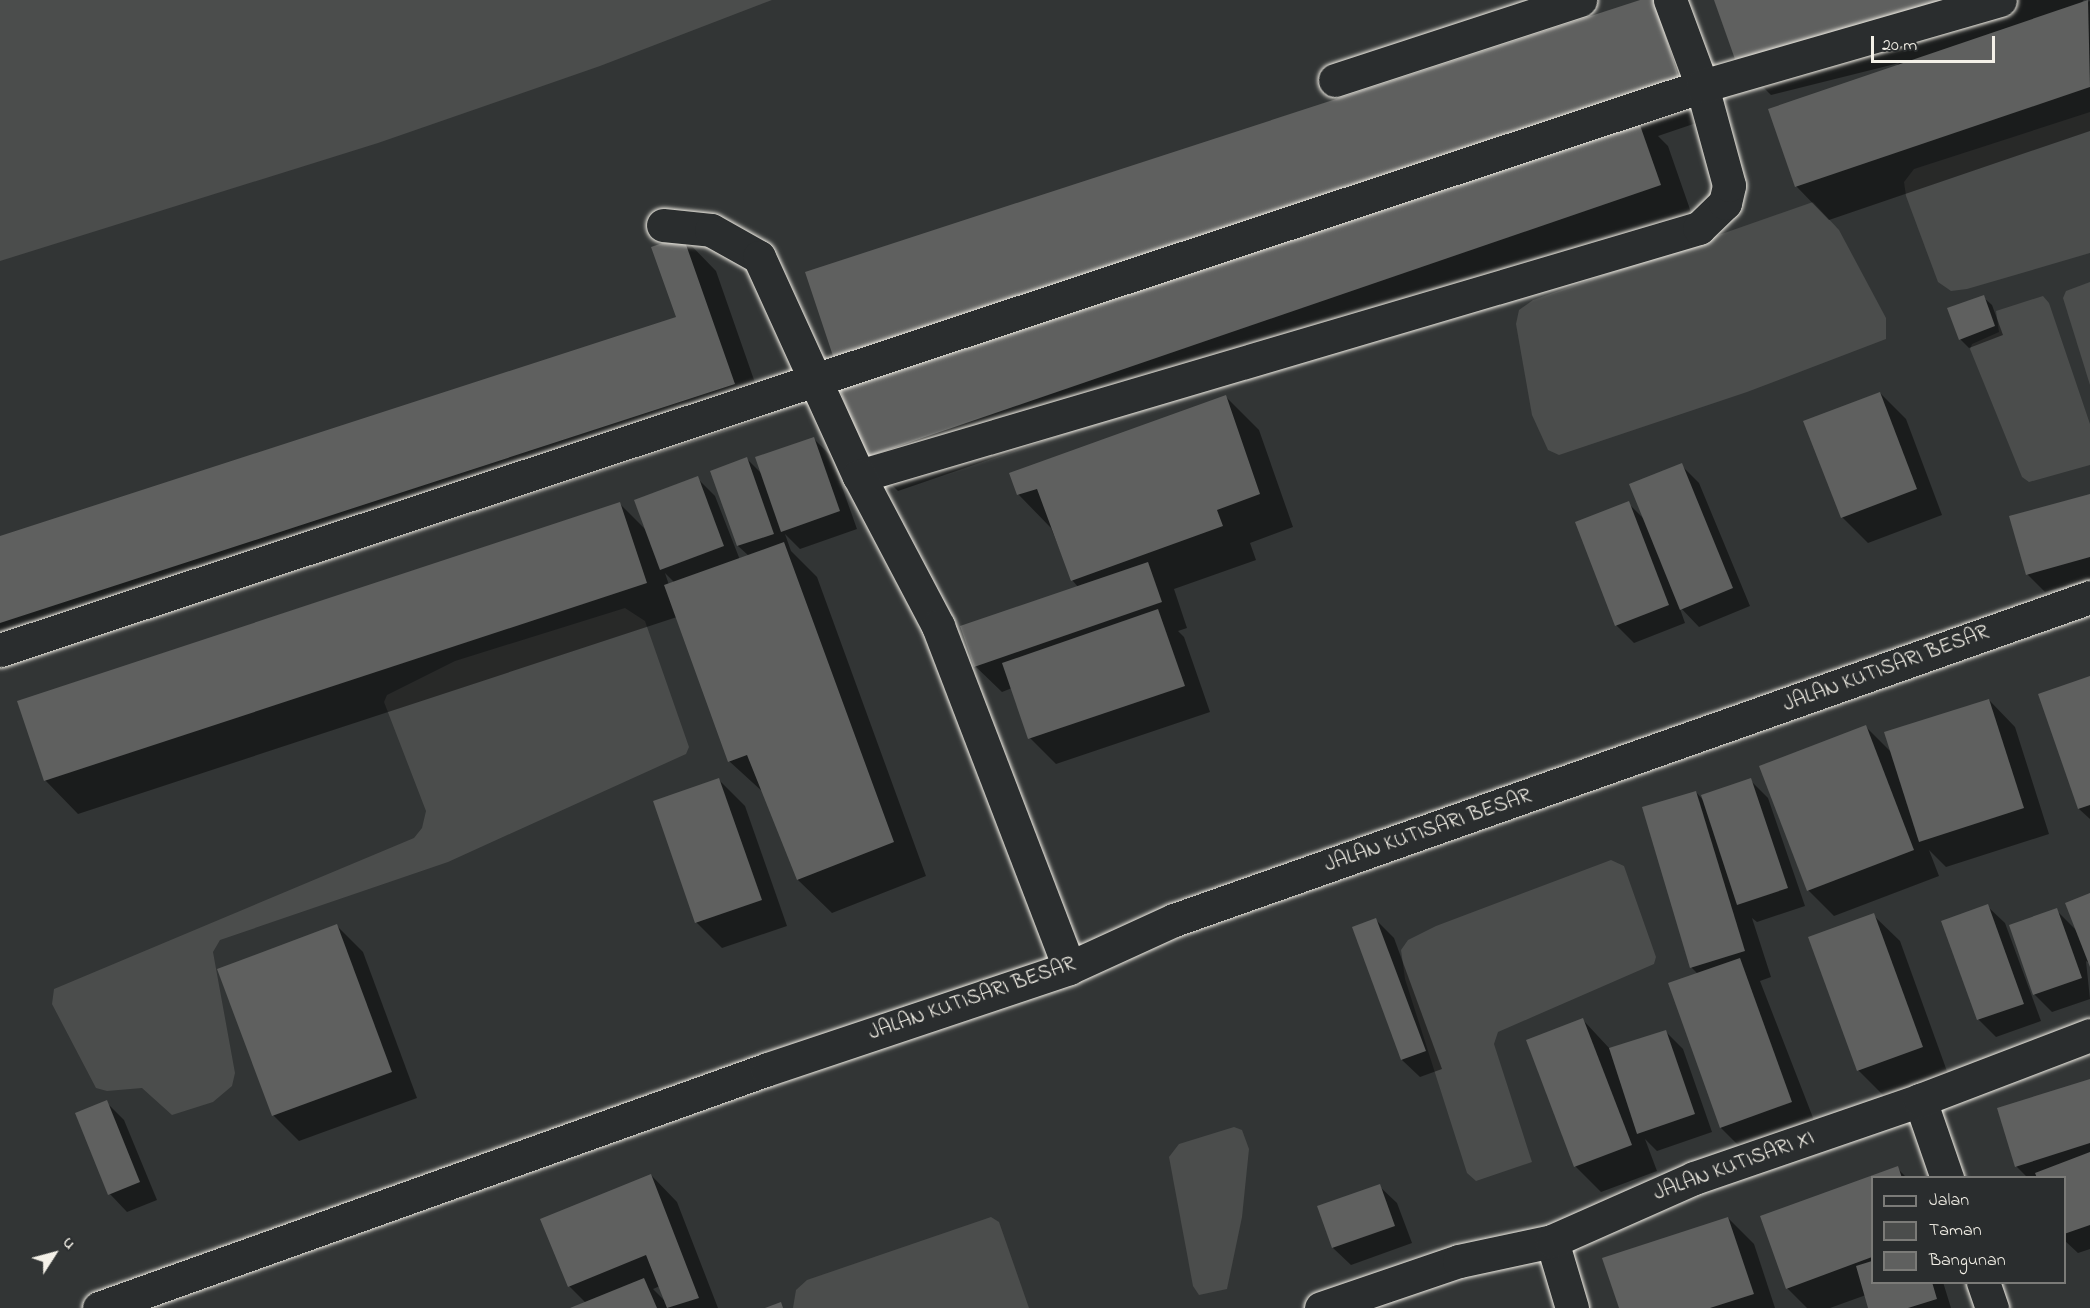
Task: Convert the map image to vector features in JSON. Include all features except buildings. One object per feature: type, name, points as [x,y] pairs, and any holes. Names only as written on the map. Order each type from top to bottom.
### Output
[{"type":"street","points":[[1335,80],[1580,0]]},
{"type":"street","points":[[859,476],[1699,228],[1725,203],[1729,185],[1702,86],[1670,0]]},
{"type":"street","points":[[0,650],[1702,86],[2000,0]]},
{"type":"street","points":[[663,225],[711,230],[759,257],[813,380],[859,476],[938,626],[1069,968]]},
{"type":"street","name":"JALAN KUTISARI BESAR","points":[[99,1308],[768,1069],[1069,968],[1174,920],[2090,597]]},
{"type":"street","name":"JALAN KUTISARI XI","points":[[1321,1308],[1459,1261],[1552,1241],[1694,1178],[1920,1100],[2090,1035]]},
{"type":"street","points":[[1920,1100],[1946,1176]]},
{"type":"street","points":[[1552,1241],[1572,1308]]},
{"type":"street","points":[[1984,1284],[1992,1308]]},
{"type":"green space","points":[[0,0],[772,0],[600,66],[378,143],[0,261]]},
{"type":"green space","points":[[2090,112],[2090,253],[1967,289],[1951,291],[1938,282],[1906,196],[1904,182],[1914,169]]},
{"type":"green space","points":[[1813,202],[1839,230],[1886,318],[1886,339],[1747,392],[1559,455],[1548,450],[1532,415],[1516,324],[1519,310],[1533,300]]},
{"type":"green space","points":[[2090,282],[2090,385],[2063,298],[2066,291]]},
{"type":"green space","points":[[2043,296],[2049,303],[2090,424],[2090,465],[2029,482],[2022,477],[1970,349],[1972,344],[1999,332],[1996,311]]},
{"type":"green space","points":[[625,608],[645,621],[689,747],[686,754],[448,862],[220,940],[213,952],[235,1073],[232,1086],[213,1102],[172,1115],[142,1088],[107,1091],[96,1088],[52,1004],[54,989],[414,838],[422,828],[426,811],[384,702],[387,695],[455,661]]},
{"type":"green space","points":[[1611,860],[1624,866],[1656,957],[1654,964],[1498,1032],[1494,1044],[1532,1162],[1476,1181],[1467,1173],[1405,979],[1401,950],[1408,940],[1436,926]]},
{"type":"green space","points":[[1234,1127],[1242,1130],[1249,1149],[1242,1217],[1227,1289],[1199,1295],[1193,1286],[1169,1157],[1179,1144]]},
{"type":"green space","points":[[991,1217],[999,1222],[1029,1308],[793,1308],[796,1290],[807,1280]]}]
